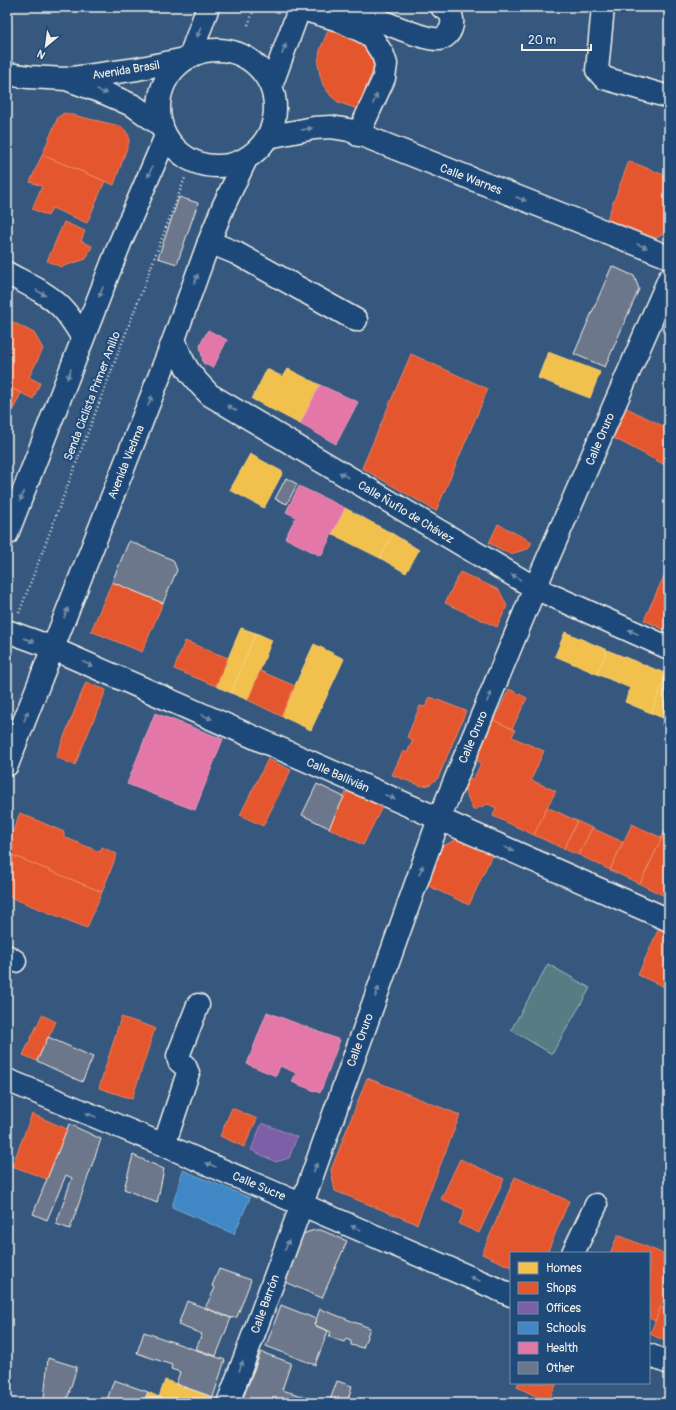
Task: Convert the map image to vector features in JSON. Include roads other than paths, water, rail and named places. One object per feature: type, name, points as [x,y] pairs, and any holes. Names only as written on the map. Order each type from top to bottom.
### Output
[{"type":"street","points":[[187,58],[208,7]]},
{"type":"street","points":[[349,7],[410,33],[439,39],[446,37],[451,29],[453,19],[449,11],[442,7]]},
{"type":"street","points":[[603,7],[597,70],[604,78],[669,97]]},
{"type":"street","points":[[271,86],[299,8],[340,20],[366,32],[373,39],[383,55],[386,64],[384,78],[358,135]]},
{"type":"street","points":[[216,50],[236,53],[258,67],[266,76],[271,86],[275,103],[275,114],[268,137],[258,150],[246,159],[229,165],[207,166],[183,156],[171,145],[164,131],[159,111],[162,89],[173,69],[187,58],[203,52],[216,50]]},
{"type":"street","name":"Avenida Brasil","points":[[7,74],[66,79],[137,69],[187,58]]},
{"type":"street","name":"Avenida Brasil","points":[[66,79],[134,106],[164,131]]},
{"type":"street","name":"Calle Warnes","points":[[268,137],[331,126],[349,130],[358,135],[669,257]]},
{"type":"street","points":[[7,534],[164,131]]},
{"type":"street","name":"Avenida Viedma","points":[[7,765],[174,339],[209,242],[223,207],[246,159]]},
{"type":"street","points":[[209,242],[236,253],[356,320]]},
{"type":"street","points":[[7,273],[48,296],[61,307],[72,320],[83,338]]},
{"type":"street","name":"Calle Oruro","points":[[302,1204],[439,819],[535,588],[669,279]]},
{"type":"street","name":"Calle Ñuflo de Chávez","points":[[174,339],[180,357],[190,375],[210,395],[535,588],[669,648]]},
{"type":"street","name":"Calle Ballivián","points":[[13,622],[52,649],[669,920]]},
{"type":"street","points":[[164,1145],[188,1073],[179,1061],[178,1056],[198,1005]]},
{"type":"street","name":"Calle Sucre","points":[[7,1080],[164,1145],[510,1295]]},
{"type":"street","name":"Calle Barrón","points":[[228,1403],[302,1204]]},
{"type":"street","points":[[573,1252],[596,1205]]},
{"type":"street","points":[[650,1355],[669,1363]]}]
